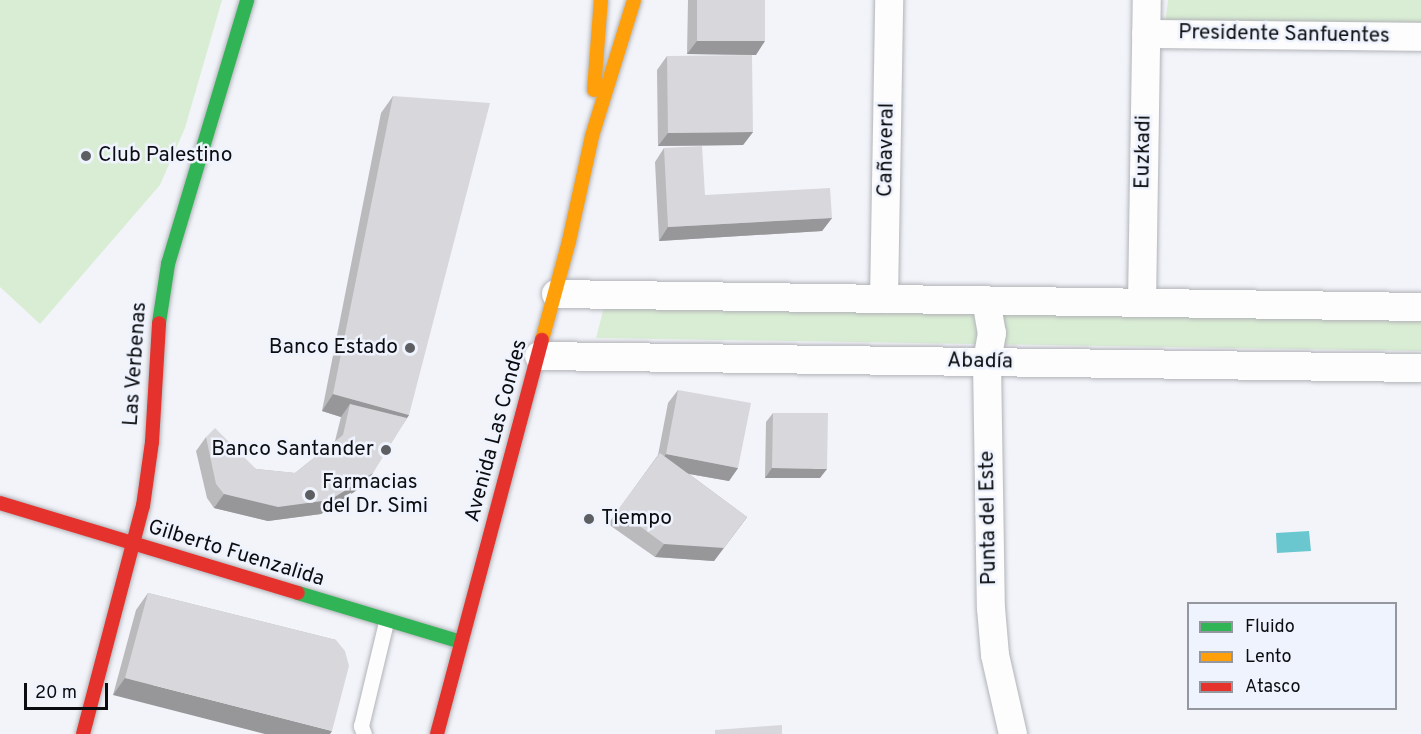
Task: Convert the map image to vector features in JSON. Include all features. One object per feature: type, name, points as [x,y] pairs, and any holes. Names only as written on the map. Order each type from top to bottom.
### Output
[{"type":"street","name":"Las Verbenas","points":[[83,734],[135,544],[148,474],[159,321],[168,264],[247,0]]},
{"type":"street","name":"Avenida Las Condes","points":[[592,136],[601,0]]},
{"type":"street","name":"Avenida Las Condes","points":[[437,734],[556,294],[592,136],[634,0]]},
{"type":"street","name":"Cañaveral","points":[[884,299],[890,0]]},
{"type":"street","name":"Euzkadi","points":[[1142,303],[1146,0]]},
{"type":"street","name":"Presidente Sanfuentes","points":[[1146,34],[1421,37]]},
{"type":"street","points":[[556,294],[1421,307]]},
{"type":"street","name":"Punta del Este","points":[[986,300],[992,333],[987,362],[991,608],[995,656],[1013,734]]},
{"type":"street","name":"Abadía","points":[[539,356],[1421,368]]},
{"type":"street","name":"Gilberto Fuenzalida","points":[[0,503],[387,622],[461,642]]},
{"type":"lane","points":[[364,734],[361,726],[387,622]]},
{"type":"green space","name":"Club Palestino","points":[[0,0],[222,0],[185,128],[160,185],[40,324],[0,287]]},
{"type":"green space","points":[[1168,0],[1421,0],[1421,29],[1165,26]]},
{"type":"green space","points":[[604,307],[1421,319],[1421,351],[596,338]]},
{"type":"water","points":[[1309,531],[1311,551],[1277,553],[1276,533]]},
{"type":"building","points":[[697,0],[765,0],[765,41],[697,41]]},
{"type":"building","points":[[752,55],[753,132],[668,133],[667,56]]},
{"type":"building","points":[[393,96],[490,103],[409,415],[333,394]]},
{"type":"building","points":[[702,146],[705,195],[830,188],[832,218],[668,227],[664,148]]},
{"type":"building","points":[[678,390],[751,403],[738,468],[666,454]]},
{"type":"building","points":[[350,404],[407,418],[373,473],[330,500],[278,507],[224,494],[216,484],[206,437],[215,428],[256,469],[295,473],[343,435]]},
{"type":"building","points":[[773,413],[828,413],[827,469],[772,468]]},
{"type":"building","points":[[660,453],[747,517],[724,548],[664,544],[618,510]]},
{"type":"building","points":[[148,593],[336,640],[345,651],[349,666],[332,731],[125,678]]},
{"type":"building","points":[[782,725],[782,734],[715,734],[715,730]]},
{"type":"traffic: fast","points":[[159,323],[168,264],[247,0]]},
{"type":"traffic: fast","points":[[298,593],[461,642]]},
{"type":"traffic: slow","points":[[594,90],[601,0]]},
{"type":"traffic: slow","points":[[542,340],[569,241],[592,136],[634,0]]},
{"type":"traffic: jam","points":[[83,734],[143,506],[152,442],[159,323]]},
{"type":"traffic: jam","points":[[437,734],[542,340]]},
{"type":"traffic: jam","points":[[0,503],[298,593]]},
{"type":"place","name":"Club Palestino","points":[[86,156]]},
{"type":"place","name":"Banco Estado","points":[[410,348]]},
{"type":"place","name":"Banco Santander","points":[[386,450]]},
{"type":"place","name":"Farmacias del Dr. Simi","points":[[310,495]]},
{"type":"place","name":"Tiempo","points":[[589,519]]}]
